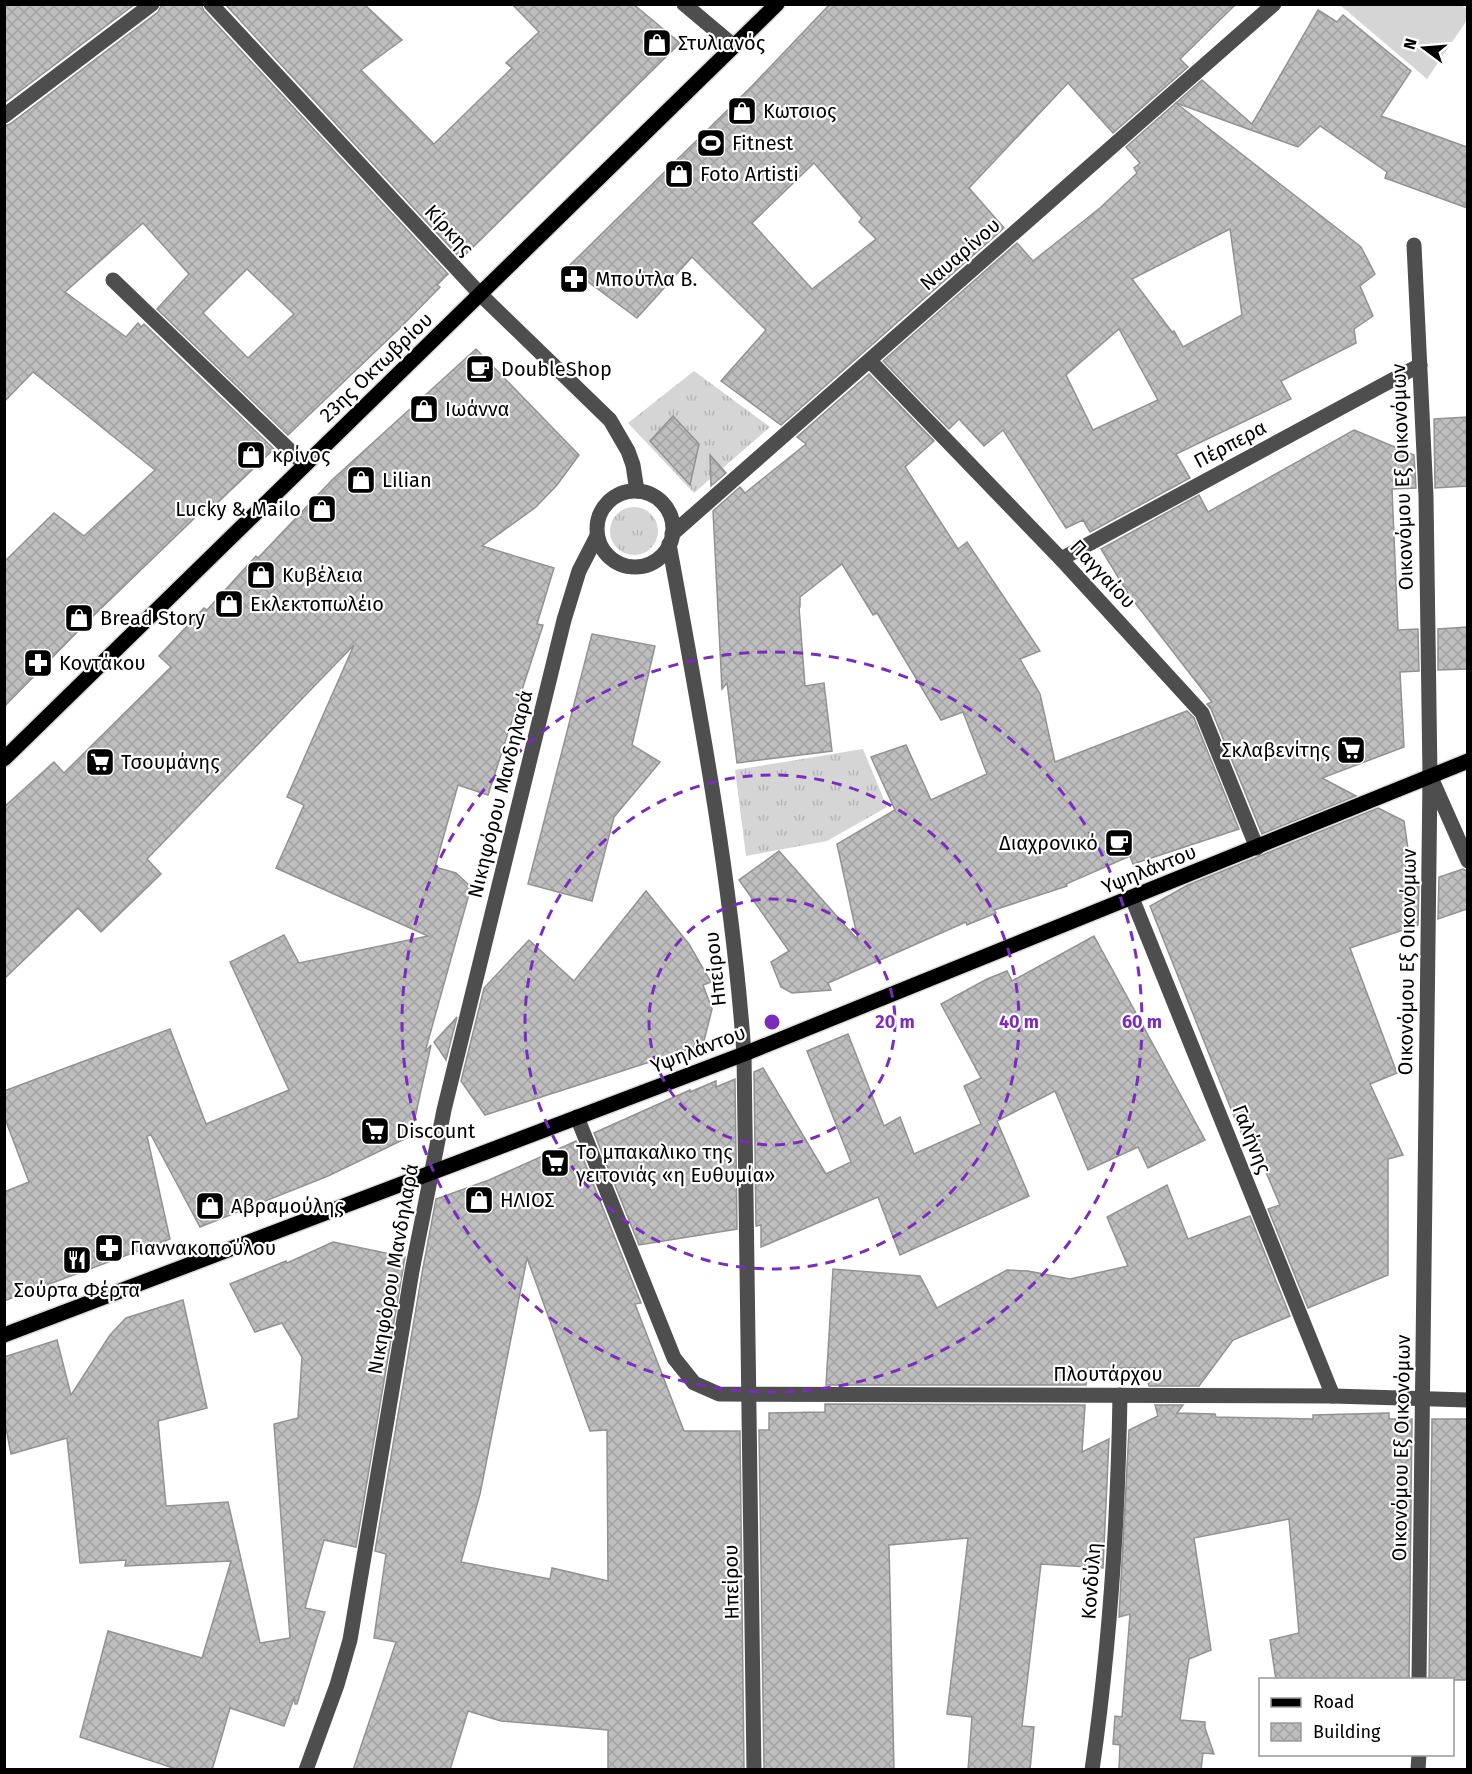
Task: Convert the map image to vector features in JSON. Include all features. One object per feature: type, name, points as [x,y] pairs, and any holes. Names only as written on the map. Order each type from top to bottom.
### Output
[{"type":"main road","name":"23ης Οκτωβρίου","points":[[4,759],[777,4]]},
{"type":"main road","name":"Υψηλάντου","points":[[4,1335],[744,1054],[1467,761]]},
{"type":"street","points":[[4,116],[152,4]]},
{"type":"street","name":"Κίρκης","points":[[211,4],[480,294],[610,420],[628,451],[638,491]]},
{"type":"street","points":[[684,4],[734,46]]},
{"type":"street","name":"Ναυαρίνου","points":[[671,539],[1275,4]]},
{"type":"street","name":"Οικονόμου Εξ Οικονόμων","points":[[1414,245],[1426,496],[1430,777],[1419,1678]]},
{"type":"street","points":[[113,280],[305,465]]},
{"type":"street","name":"Παγγαίου","points":[[870,362],[1061,559],[1203,713],[1257,848]]},
{"type":"street","name":"Πέρπερα","points":[[1061,559],[1420,365]]},
{"type":"street","points":[[638,491],[648,493],[664,505],[672,524],[671,539],[665,553],[655,562],[644,567],[631,568],[609,558],[601,548],[597,536],[597,523],[601,511],[609,501],[627,492],[638,491]]},
{"type":"street","name":"Νικηφόρου Μανδηλαρά","points":[[306,1770],[337,1685],[352,1631],[412,1271],[444,1110],[564,620],[579,571],[597,536]]},
{"type":"street","name":"Ηπείρου","points":[[671,539],[701,723],[741,1008],[744,1054],[754,1770]]},
{"type":"street","points":[[1430,777],[1467,861]]},
{"type":"street","name":"Γαλήνης","points":[[1132,898],[1333,1396]]},
{"type":"street","points":[[577,1117],[674,1358],[694,1383],[719,1394],[749,1394]]},
{"type":"street","name":"Πλουτάρχου","points":[[749,1394],[1333,1396],[1467,1400]]},
{"type":"street","name":"Κονδύλη","points":[[1092,1770],[1109,1627],[1119,1478],[1120,1395]]},
{"type":"green space","points":[[1340,5],[1461,5],[1467,9],[1467,20],[1427,79]]},
{"type":"green space","points":[[694,371],[770,427],[694,493],[628,423]]},
{"type":"green space","points":[[629,507],[639,507],[651,514],[658,526],[658,536],[651,548],[639,555],[629,555],[614,544],[610,536],[610,526],[621,511]]},
{"type":"green space","points":[[863,749],[887,807],[827,841],[746,856],[735,770]]},
{"type":"building","points":[[4,4],[135,4],[4,103]]},
{"type":"building","points":[[162,4],[201,4],[204,11],[448,274],[437,285],[440,287],[400,328],[288,435],[157,309],[189,274],[143,223],[65,292],[126,337],[138,323],[141,327],[144,324],[274,449],[213,507],[209,504],[86,623],[4,707],[4,562],[54,513],[84,536],[155,470],[33,372],[4,402],[4,126],[10,124],[158,12]],"holes":[[[247,269],[294,314],[248,358],[203,313]]]},
{"type":"building","points":[[225,4],[364,4],[402,40],[361,70],[434,144],[512,68],[506,63],[539,32],[512,4],[633,4],[680,43],[461,259]]},
{"type":"building","points":[[830,4],[1236,4],[1180,59],[1188,67],[1113,133],[1068,83],[969,188],[1004,228],[781,425],[721,381],[766,330],[692,257],[637,318],[568,267],[752,86]],"holes":[[[814,163],[862,218],[859,222],[876,239],[812,289],[752,223]]]},
{"type":"building","points":[[1318,10],[1337,22],[1343,15],[1411,71],[1381,116],[1467,147],[1467,208],[1385,178],[1387,172],[1320,126],[1298,147],[1176,103],[1202,80],[1252,124]]},
{"type":"building","points":[[1176,103],[1361,247],[1375,274],[1360,286],[1373,316],[1354,329],[1356,343],[1281,381],[1291,399],[1176,454],[1190,478],[1090,532],[1083,520],[1066,528],[1003,430],[984,446],[959,419],[949,429],[883,361],[1017,243],[1033,261],[1100,208],[1137,173],[1134,168],[1140,163],[1126,147]],"holes":[[[1230,229],[1242,315],[1183,347],[1174,331],[1172,332],[1132,279]],[[1119,329],[1158,400],[1093,430],[1066,375]]]},
{"type":"building","points":[[476,349],[579,455],[557,485],[536,507],[482,546],[554,568],[537,624],[543,625],[488,795],[458,785],[435,867],[456,873],[471,887],[425,1052],[431,1045],[411,1136],[328,1176],[200,1227],[151,1135],[147,1136],[170,1239],[4,1301],[4,1192],[29,1182],[4,1116],[4,1091],[170,1029],[206,1124],[289,1090],[230,962],[284,935],[299,963],[428,936],[276,868],[304,805],[287,797],[354,645],[147,859],[161,874],[101,932],[78,908],[4,979],[4,807],[54,762],[64,773],[171,667],[159,656],[204,608],[207,610],[256,556],[258,558],[332,480]]},
{"type":"building","points":[[869,374],[934,441],[905,467],[958,549],[967,542],[1040,651],[1020,659],[1040,694],[1055,762],[1187,711],[1194,718],[1239,829],[1133,864],[1130,856],[1066,884],[1067,886],[994,910],[996,913],[967,925],[966,922],[828,983],[831,990],[792,993],[781,987],[771,962],[789,951],[739,880],[779,851],[858,940],[837,844],[895,810],[871,757],[906,745],[931,800],[987,774],[963,712],[941,720],[877,613],[873,615],[842,564],[800,597],[799,607],[805,686],[824,683],[832,751],[737,763],[727,683],[722,689],[713,511],[740,487],[745,493],[806,444],[797,437]]},
{"type":"building","points":[[673,416],[699,444],[690,485],[650,441]]},
{"type":"building","points":[[1467,417],[1467,486],[1435,488],[1434,419]]},
{"type":"building","points":[[1354,430],[1414,455],[1416,488],[1392,489],[1398,630],[1418,629],[1419,671],[1400,672],[1404,747],[1322,778],[1356,796],[1262,834],[1207,704],[1212,702],[1129,595],[1101,549],[1199,495],[1208,512]]},
{"type":"building","points":[[710,455],[726,473],[711,486]]},
{"type":"building","points":[[1467,627],[1467,669],[1438,670],[1438,629]]},
{"type":"building","points":[[592,634],[655,646],[632,745],[660,762],[614,817],[592,901],[528,884]]},
{"type":"building","points":[[1378,808],[1404,821],[1413,884],[1419,882],[1418,925],[1350,948],[1397,1073],[1370,1084],[1403,1155],[1388,1159],[1388,1275],[1308,1308],[1268,1209],[1280,1205],[1251,1137],[1245,1140],[1237,1124],[1150,906],[1188,885]]},
{"type":"building","points":[[1463,869],[1467,871],[1467,909],[1438,919],[1439,877]]},
{"type":"building","points":[[646,891],[689,944],[711,982],[703,985],[712,1009],[703,1045],[485,1115],[461,1081],[484,988],[529,940],[574,981]]},
{"type":"building","points":[[1094,936],[1205,1140],[1148,1168],[1138,1147],[1088,1170],[1055,1091],[997,1121],[1029,1196],[900,1255],[878,1197],[761,1247],[761,1225],[756,1226],[754,1072],[763,1068],[826,1174],[851,1162],[807,1051],[848,1034],[884,1126],[900,1117],[914,1154],[981,1124],[964,1086],[981,1078],[941,1004],[1007,971],[1012,981]]},
{"type":"building","points":[[457,1017],[446,1060],[434,1042]]},
{"type":"building","points":[[735,1079],[737,1229],[639,1245],[594,1133],[690,1090],[690,1092],[716,1081],[716,1087]]},
{"type":"building","points":[[576,1141],[641,1303],[635,1304],[684,1431],[740,1431],[744,1770],[608,1770],[608,1730],[501,1721],[468,1711],[450,1770],[353,1770],[396,1642],[374,1638],[386,1554],[375,1551],[436,1199],[489,1180]],"holes":[[[527,1258],[590,1431],[607,1430],[608,1581],[552,1568],[550,1579],[461,1562],[480,1494]]]},
{"type":"building","points":[[1167,1185],[1188,1239],[1250,1216],[1290,1316],[1233,1340],[1199,1386],[1149,1386],[1144,1368],[1088,1368],[1086,1385],[826,1385],[833,1269],[920,1276],[937,1308],[1007,1270],[1028,1271],[1070,1279],[1128,1266],[1107,1217]]},
{"type":"building","points":[[333,1242],[405,1257],[356,1547],[324,1540],[305,1608],[325,1612],[297,1704],[294,1698],[284,1726],[230,1708],[212,1770],[179,1770],[80,1737],[108,1631],[202,1658],[231,1561],[125,1566],[126,1560],[80,1563],[67,1438],[11,1454],[4,1418],[4,1357],[57,1340],[71,1395],[110,1335],[126,1318],[183,1300],[207,1408],[158,1421],[166,1506],[228,1502],[260,1643],[290,1638],[274,1424],[298,1418],[302,1357],[282,1323],[255,1332],[230,1284],[286,1261],[287,1263]]},
{"type":"building","points":[[825,1404],[1085,1405],[1082,1452],[1109,1439],[1103,1568],[1041,1564],[1022,1726],[1034,1727],[1030,1770],[968,1770],[972,1717],[947,1714],[968,1538],[889,1545],[894,1770],[764,1770],[759,1430],[769,1430],[769,1413],[825,1412]]},
{"type":"building","points":[[1155,1405],[1183,1405],[1177,1413],[1215,1414],[1216,1417],[1313,1419],[1313,1415],[1389,1413],[1389,1419],[1412,1419],[1409,1678],[1276,1678],[1270,1640],[1299,1633],[1289,1519],[1194,1538],[1211,1650],[1189,1659],[1180,1720],[1205,1722],[1214,1754],[1203,1753],[1201,1770],[1119,1770],[1120,1745],[1113,1744],[1115,1716],[1122,1717],[1130,1614],[1119,1617],[1129,1430],[1158,1416]]},
{"type":"building","points":[[1432,1419],[1467,1419],[1467,1680],[1429,1678]]},
{"type":"place","name":"Στυλιανός","points":[[657,43]]},
{"type":"place","name":"Κωτσιος","points":[[742,111]]},
{"type":"place","name":"Fitnest","points":[[711,143]]},
{"type":"place","name":"Foto Artisti","points":[[679,174]]},
{"type":"place","name":"Μπούτλα Β.","points":[[574,279]]},
{"type":"place","name":"DoubleShop","points":[[480,369]]},
{"type":"place","name":"Ιωάννα","points":[[424,409]]},
{"type":"place","name":"κρίνος","points":[[251,455]]},
{"type":"place","name":"Lilian","points":[[361,480]]},
{"type":"place","name":"Lucky & Mailo","points":[[322,509]]},
{"type":"place","name":"Κυβέλεια","points":[[261,575]]},
{"type":"place","name":"Εκλεκτοπωλέιο","points":[[229,604]]},
{"type":"place","name":"Bread Story","points":[[79,618]]},
{"type":"place","name":"Κοντάκου","points":[[38,663]]},
{"type":"place","name":"Σκλαβενίτης","points":[[1351,750]]},
{"type":"place","name":"Τσουμάνης","points":[[100,762]]},
{"type":"place","name":"Διαχρονικό","points":[[1119,843]]},
{"type":"place","name":"Discount","points":[[375,1131]]},
{"type":"place","name":"Το μπακαλικο της γειτονιάς «η Ευθυμία»","points":[[555,1163]]},
{"type":"place","name":"ΗΛΙΟΣ","points":[[479,1200]]},
{"type":"place","name":"Αβραμούλης","points":[[210,1206]]},
{"type":"place","name":"Γιαννακοπούλου","points":[[109,1248]]},
{"type":"place","name":"Σούρτα Φέρτα","points":[[77,1260]]}]
